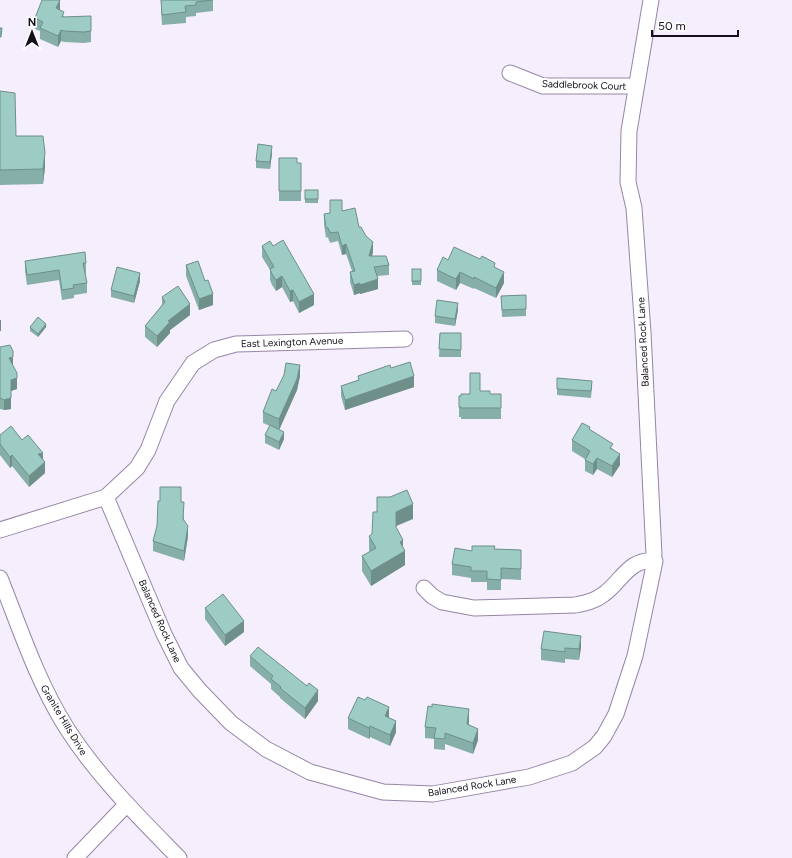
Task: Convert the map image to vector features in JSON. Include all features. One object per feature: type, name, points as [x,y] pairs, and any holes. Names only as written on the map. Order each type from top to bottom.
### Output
[{"type":"street","name":"Balanced Rock Lane","points":[[106,497],[164,634],[181,668],[200,691],[232,723],[266,749],[310,772],[383,792],[433,794],[529,776],[572,763],[595,747],[604,736],[616,714],[635,656],[655,558],[634,208],[628,182],[629,130],[651,0]]},
{"type":"street","name":"Saddlebrook Court","points":[[510,73],[543,86],[636,86]]},
{"type":"street","name":"East Lexington Avenue","points":[[0,530],[106,497],[137,468],[148,450],[167,401],[193,363],[214,350],[236,344],[250,343],[405,339]]},
{"type":"street","points":[[424,588],[432,596],[442,602],[474,608],[575,605],[587,603],[605,593],[637,563],[655,558]]},
{"type":"street","name":"Granite Hills Drive","points":[[0,578],[42,684],[66,727],[90,763],[179,858]]},
{"type":"street","points":[[75,858],[127,804]]},
{"type":"building","points":[[42,0],[60,0],[56,8],[64,12],[62,17],[91,16],[91,31],[84,32],[61,30],[58,36],[40,28],[43,22],[35,18]]},
{"type":"building","points":[[161,0],[213,0],[196,2],[196,5],[185,6],[186,12],[162,15]]},
{"type":"building","points":[[0,28],[2,28],[1,37],[0,37]]},
{"type":"building","points":[[0,91],[15,93],[16,136],[43,136],[45,153],[43,169],[0,170]]},
{"type":"building","points":[[258,144],[272,146],[270,162],[256,161]]},
{"type":"building","points":[[279,158],[297,158],[297,163],[301,163],[301,191],[279,191]]},
{"type":"building","points":[[305,190],[318,190],[318,199],[305,199]]},
{"type":"building","points":[[330,200],[342,200],[342,211],[355,208],[359,227],[361,227],[366,236],[373,242],[369,256],[386,256],[389,265],[374,267],[378,279],[360,285],[360,283],[354,285],[350,272],[355,271],[346,244],[342,246],[338,232],[330,233],[328,228],[326,228],[324,214],[330,213]]},
{"type":"building","points":[[283,240],[314,294],[299,302],[293,290],[290,291],[282,276],[276,280],[272,274],[270,269],[274,267],[262,246],[270,241],[273,246]]},
{"type":"building","points":[[454,247],[480,259],[482,256],[495,263],[494,267],[504,272],[496,288],[460,272],[456,279],[437,270],[443,257],[448,260]]},
{"type":"building","points":[[85,252],[86,263],[83,263],[87,283],[73,285],[74,288],[62,290],[59,270],[27,275],[25,261]]},
{"type":"building","points":[[198,261],[205,281],[208,280],[213,294],[199,299],[186,265]]},
{"type":"building","points":[[117,267],[140,273],[134,296],[111,290]]},
{"type":"building","points":[[412,269],[421,269],[421,281],[412,281]]},
{"type":"building","points":[[178,286],[190,304],[168,321],[170,322],[157,336],[145,326],[165,302],[162,297]]},
{"type":"building","points":[[526,295],[526,309],[502,310],[501,296]]},
{"type":"building","points":[[437,300],[458,303],[455,319],[435,316]]},
{"type":"building","points":[[38,317],[46,324],[38,334],[30,327]]},
{"type":"building","points":[[440,333],[461,333],[461,350],[439,349]]},
{"type":"building","points":[[10,345],[13,351],[13,357],[9,358],[17,373],[17,378],[11,380],[11,398],[4,400],[0,398],[0,347]]},
{"type":"building","points":[[410,362],[414,376],[345,400],[341,386],[359,380],[358,376],[390,365],[391,368]]},
{"type":"building","points":[[286,363],[300,365],[297,379],[279,419],[263,412],[272,389],[276,391],[284,375]]},
{"type":"building","points":[[470,373],[480,373],[480,391],[490,391],[490,394],[501,394],[501,408],[459,407],[459,396],[461,396],[461,394],[470,394]]},
{"type":"building","points":[[557,378],[592,381],[591,391],[557,389]]},
{"type":"building","points":[[582,423],[613,444],[610,448],[620,454],[612,466],[597,458],[593,464],[585,460],[590,451],[572,440]]},
{"type":"building","points":[[270,425],[284,432],[279,442],[265,435]]},
{"type":"building","points":[[11,426],[22,440],[28,435],[43,453],[38,454],[45,462],[29,476],[12,455],[10,457],[0,444],[0,435]]},
{"type":"building","points":[[160,487],[181,487],[181,502],[184,502],[183,519],[188,526],[184,551],[153,541],[157,526]]},
{"type":"building","points":[[407,490],[413,504],[396,512],[396,527],[403,540],[400,542],[405,551],[371,571],[362,556],[376,548],[369,536],[372,534],[373,512],[377,512],[377,497],[390,497]]},
{"type":"building","points":[[472,546],[495,546],[494,549],[521,550],[521,569],[501,568],[501,580],[487,579],[487,571],[471,571],[471,567],[452,564],[455,548],[472,551]]},
{"type":"building","points":[[223,594],[244,621],[225,635],[205,608]]},
{"type":"building","points":[[544,631],[581,636],[579,649],[565,648],[565,652],[541,649]]},
{"type":"building","points":[[258,647],[307,686],[309,683],[318,690],[305,708],[280,688],[281,687],[271,679],[273,676],[250,656]]},
{"type":"building","points":[[358,697],[365,700],[367,697],[389,707],[385,716],[396,721],[390,735],[370,726],[369,728],[348,718]]},
{"type":"building","points":[[432,704],[469,709],[467,724],[478,729],[473,743],[445,733],[445,739],[434,738],[436,728],[425,727],[428,706],[432,707]]}]
